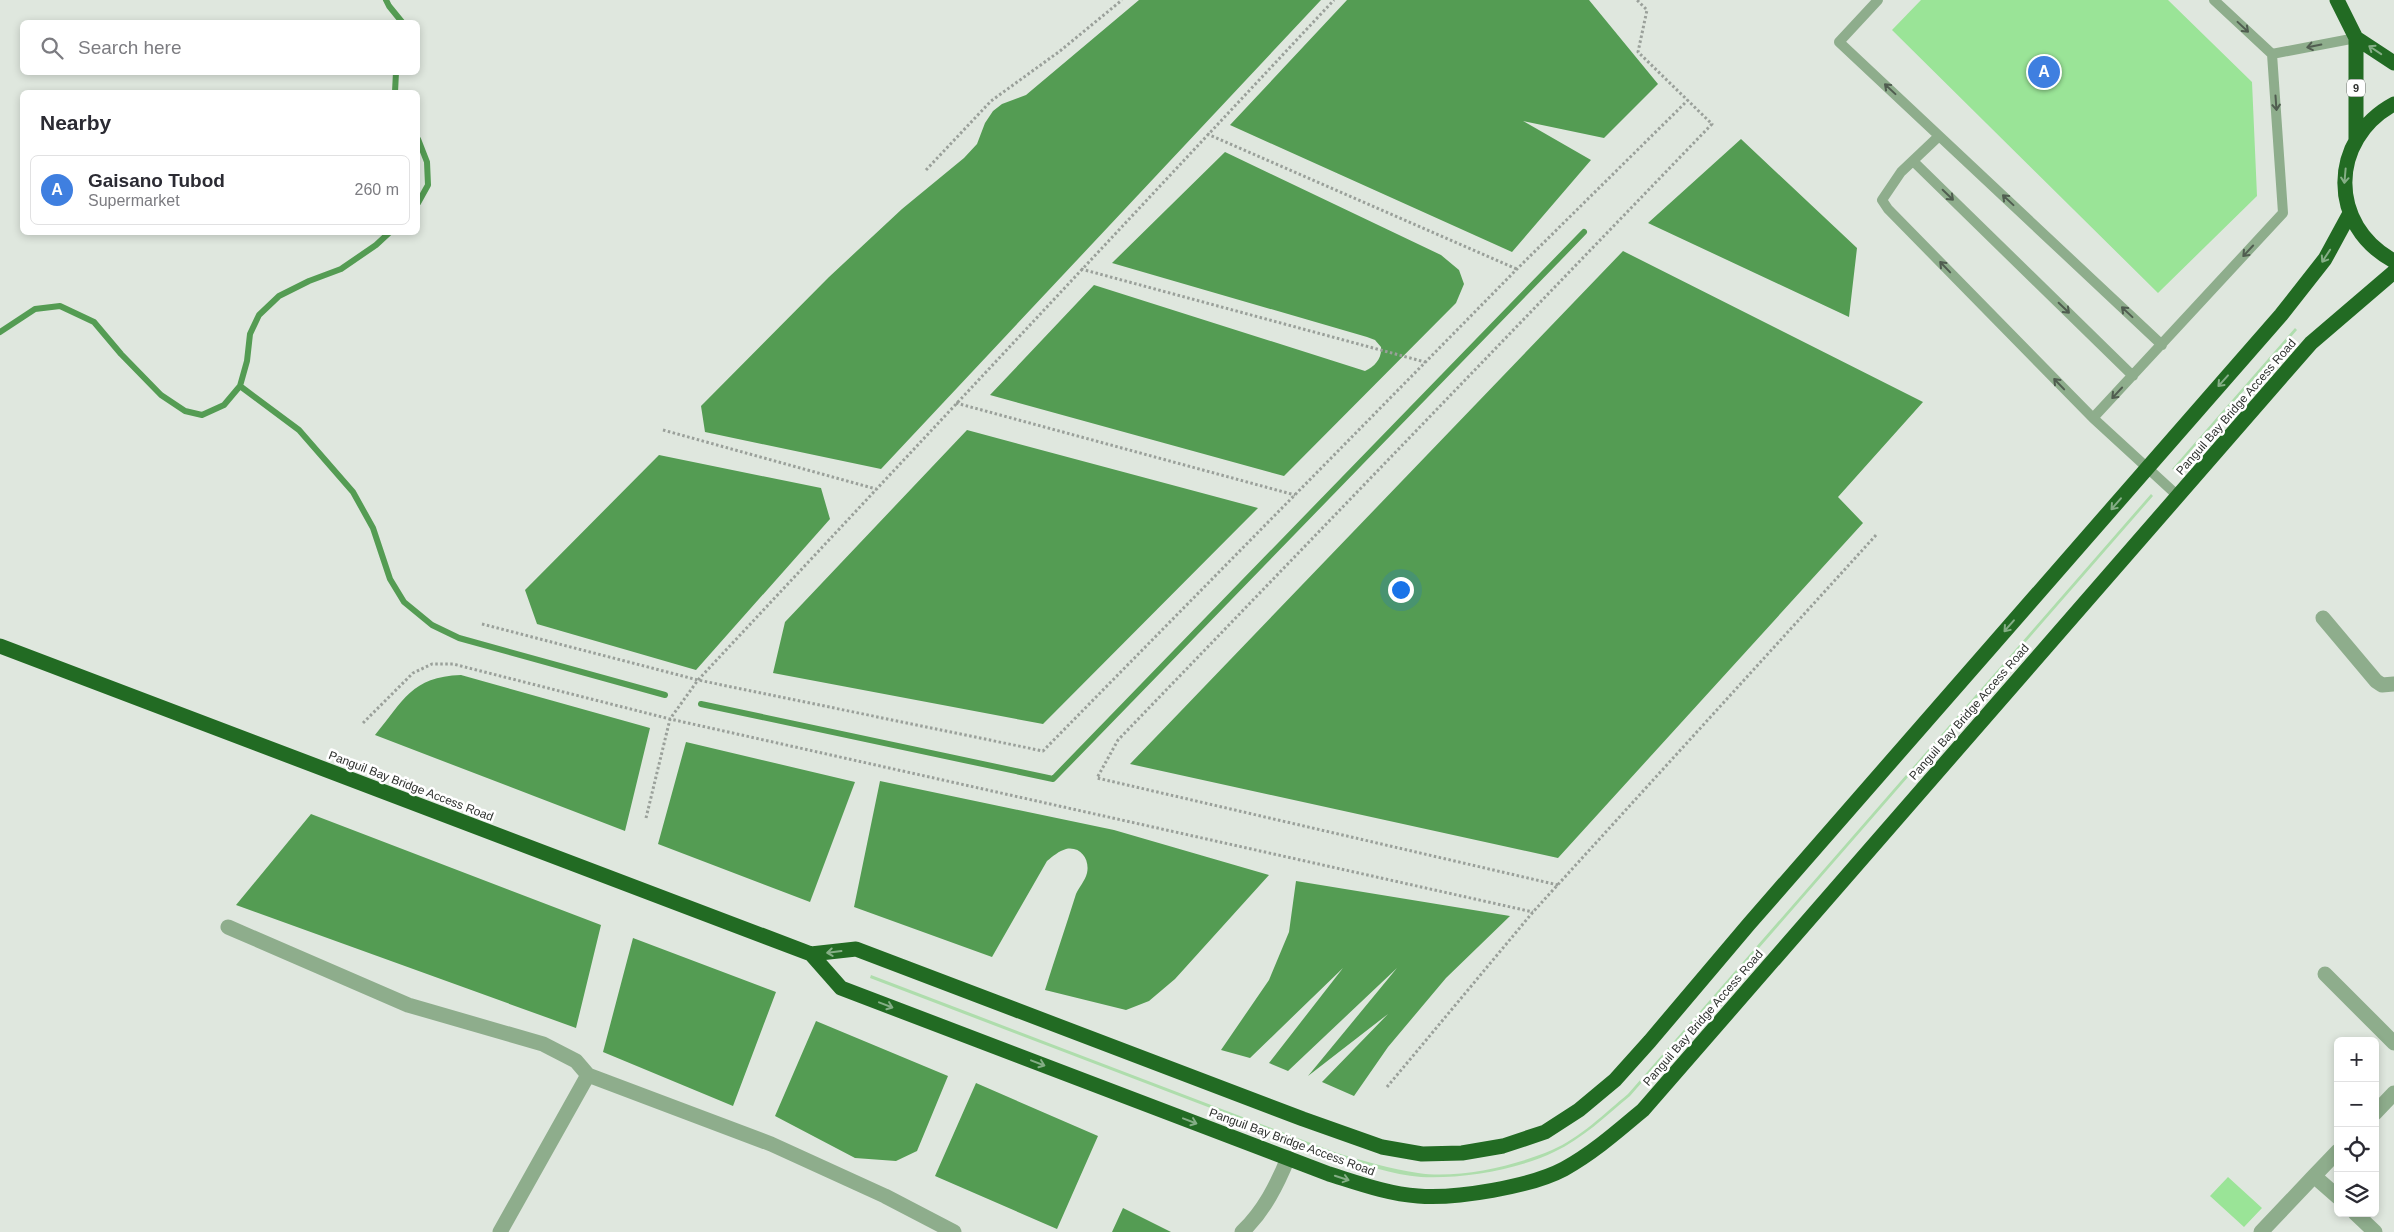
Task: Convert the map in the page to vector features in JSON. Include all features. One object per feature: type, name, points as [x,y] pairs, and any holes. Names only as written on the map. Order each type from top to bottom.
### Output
[{"type":"highway","name":"9","points":[[2336,0],[2356,38],[2356,139]]},
{"type":"highway","name":"9","points":[[2356,38],[2394,63]]},
{"type":"highway","name":"9","points":[[2394,104],[2371,119],[2356,139],[2346,163],[2344,188],[2350,213],[2362,236],[2380,253],[2394,261]]},
{"type":"highway","name":"Panguil Bay Bridge Access Road","points":[[0,646],[811,954],[856,949],[1294,1116],[1382,1147],[1422,1154],[1462,1153],[1503,1146],[1545,1132],[1578,1110],[1620,1073],[2305,285],[2328,253],[2350,213]]},
{"type":"highway","name":"Panguil Bay Bridge Access Road","points":[[811,954],[841,988],[1288,1158],[1372,1187],[1418,1196],[1466,1194],[1513,1186],[1563,1170],[1604,1144],[1643,1110],[2311,343],[2394,272]]},
{"type":"street","points":[[2323,618],[2376,681],[2382,685],[2394,684]]},
{"type":"street","points":[[228,928],[393,999],[543,1044],[576,1061],[588,1075],[770,1144],[884,1196],[954,1232]]},
{"type":"street","points":[[2325,974],[2394,1043]]},
{"type":"street","points":[[500,1232],[588,1075]]},
{"type":"street","points":[[2379,1109],[2394,1093]]},
{"type":"street","points":[[2261,1232],[2334,1156]]},
{"type":"street","points":[[1242,1232],[1268,1200],[1288,1158]]},
{"type":"street","points":[[2314,1176],[2334,1194]]},
{"type":"street","points":[[2359,1217],[2375,1232]]},
{"type":"lane","points":[[1878,0],[1839,42],[2162,345]]},
{"type":"lane","points":[[2093,418],[2283,213],[2272,54],[2214,0]]},
{"type":"lane","points":[[2272,54],[2356,38]]},
{"type":"lane","points":[[1939,136],[1912,161],[1886,191],[1882,200],[1888,209],[2093,418],[2178,496]]},
{"type":"lane","points":[[1912,161],[2133,376]]},
{"type":"path","points":[[926,170],[991,101],[1060,51],[1122,0]]},
{"type":"path","points":[[646,818],[670,719],[698,680],[1334,0]]},
{"type":"path","points":[[1558,885],[1097,778],[1118,740],[1712,124],[1638,52],[1647,10],[1637,0]]},
{"type":"path","points":[[482,624],[698,680],[1043,751],[1517,269],[1688,100]]},
{"type":"path","points":[[1207,134],[1517,269]]},
{"type":"path","points":[[1081,269],[1425,362]]},
{"type":"path","points":[[956,403],[1295,495]]},
{"type":"path","points":[[663,430],[876,489]]},
{"type":"path","points":[[1386,1087],[1533,912],[1877,534]]},
{"type":"path","points":[[363,723],[413,672],[432,664],[453,664],[670,719],[1533,912]]},
{"type":"shaded area","points":[[1139,0],[1321,0],[881,469],[705,432],[701,406],[829,277],[902,209],[964,158],[977,144],[985,123],[993,111],[1002,104],[1026,95]]},
{"type":"shaded area","points":[[1347,0],[1589,0],[1658,84],[1604,138],[1523,121],[1591,160],[1512,252],[1230,125]]},
{"type":"shaded area","points":[[1741,139],[1857,248],[1849,317],[1648,223]]},
{"type":"shaded area","points":[[1225,152],[1441,255],[1459,270],[1464,284],[1456,303],[1284,476],[990,395],[1094,285],[1365,371],[1375,364],[1379,359],[1381,347],[1375,340],[1112,263]]},
{"type":"shaded area","points":[[1623,251],[1923,402],[1838,497],[1863,523],[1558,858],[1130,764]]},
{"type":"shaded area","points":[[2295,328],[2297,330],[2174,470],[2172,469]]},
{"type":"shaded area","points":[[967,430],[1258,508],[1043,724],[773,673],[785,622]]},
{"type":"shaded area","points":[[659,455],[821,488],[830,519],[696,670],[537,624],[525,590]]},
{"type":"shaded area","points":[[2151,494],[2153,496],[1630,1096],[1594,1127],[1574,1141],[1539,1158],[1523,1164],[1471,1175],[1421,1177],[1378,1169],[1336,1156],[870,978],[871,975],[1337,1153],[1377,1164],[1418,1173],[1451,1174],[1486,1170],[1537,1156],[1572,1139],[1592,1125],[1628,1094]]},
{"type":"shaded area","points":[[461,675],[650,728],[625,831],[375,735],[402,701],[419,686],[431,680]]},
{"type":"shaded area","points":[[686,742],[855,782],[810,902],[658,844]]},
{"type":"shaded area","points":[[880,781],[1114,830],[1269,875],[1175,979],[1149,1001],[1126,1010],[1045,990],[1076,894],[1087,873],[1086,859],[1076,850],[1063,850],[1047,861],[992,957],[854,907]]},
{"type":"shaded area","points":[[311,814],[601,925],[576,1028],[236,905]]},
{"type":"shaded area","points":[[1296,881],[1510,916],[1446,978],[1388,1047],[1354,1096],[1322,1082],[1388,1014],[1308,1076],[1397,968],[1288,1071],[1269,1063],[1343,968],[1250,1058],[1221,1050],[1269,980],[1289,932]]},
{"type":"shaded area","points":[[633,938],[776,992],[733,1106],[603,1052]]},
{"type":"shaded area","points":[[816,1021],[948,1076],[917,1151],[896,1161],[855,1158],[775,1116]]},
{"type":"shaded area","points":[[976,1083],[1098,1136],[1057,1229],[935,1176]]},
{"type":"shaded area","points":[[1123,1208],[1171,1232],[1112,1232]]},
{"type":"building","points":[[1921,0],[2168,0],[2252,82],[2257,196],[2158,293],[1892,30]]},
{"type":"building","points":[[2228,1177],[2262,1208],[2244,1227],[2210,1196]]},
{"type":"waterway","points":[[386,0],[400,20]]},
{"type":"waterway","points":[[395,90],[396,75]]},
{"type":"waterway","points":[[420,144],[427,162],[428,185],[420,199]]},
{"type":"waterway","points":[[701,704],[1053,779],[1584,232]]},
{"type":"waterway","points":[[0,332],[35,309],[60,306],[94,322],[121,354],[161,395],[185,411],[202,415],[224,405],[240,386],[247,361],[250,334],[259,315],[279,296],[309,281],[341,269],[376,245],[387,235]]},
{"type":"waterway","points":[[240,386],[299,430],[353,492],[373,528],[390,579],[404,602],[432,625],[459,638],[665,695]]},
{"type":"place","name":"Gaisano Tubod","points":[[2044,72]]}]
